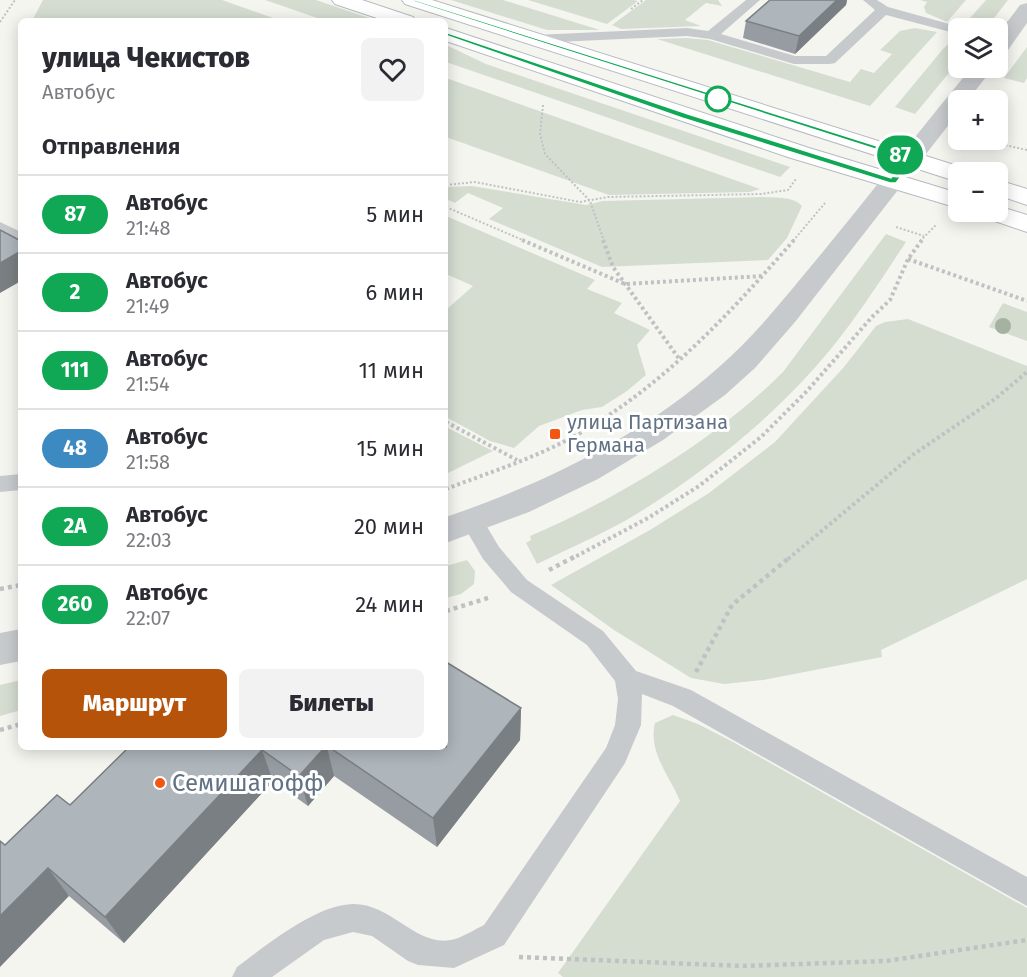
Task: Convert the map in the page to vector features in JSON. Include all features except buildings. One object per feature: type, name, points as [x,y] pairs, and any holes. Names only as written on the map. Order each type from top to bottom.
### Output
[{"type":"main road","points":[[342,0],[397,18]]},
{"type":"main road","points":[[412,0],[534,39],[902,170],[948,195]]},
{"type":"main road","points":[[448,35],[685,116],[902,170],[948,173]]},
{"type":"main road","points":[[1008,190],[1027,197]]},
{"type":"main road","points":[[1008,217],[1027,224]]},
{"type":"street","points":[[1008,32],[1027,9]]},
{"type":"street","points":[[459,526],[579,475],[629,447],[715,387],[781,321],[974,78]]},
{"type":"street","points":[[0,649],[18,646]]},
{"type":"lane","points":[[711,35],[754,0]]},
{"type":"lane","points":[[869,0],[883,10],[948,27]]},
{"type":"lane","points":[[534,39],[687,32],[711,35],[794,60],[830,60],[883,10]]},
{"type":"lane","points":[[0,227],[18,237]]},
{"type":"lane","points":[[0,484],[18,482]]},
{"type":"lane","points":[[247,977],[317,928],[352,918],[378,923],[418,951],[454,954],[494,935],[616,755],[628,725],[630,699],[627,678],[595,638],[519,585],[491,553],[459,526]]},
{"type":"lane","points":[[627,678],[682,698],[1027,892]]},
{"type":"path","points":[[0,22],[15,0]]},
{"type":"path","points":[[543,105],[540,134],[545,154],[590,201],[613,267],[680,360]]},
{"type":"path","points":[[1008,146],[1027,150]]},
{"type":"path","points":[[448,185],[475,182],[580,202],[608,197],[761,194],[788,190]]},
{"type":"path","points":[[448,488],[584,431],[640,393],[680,360],[764,276],[825,203]]},
{"type":"path","points":[[448,208],[626,284],[764,276]]},
{"type":"path","points":[[448,610],[519,585],[648,518],[699,486],[761,437],[807,391],[872,317],[890,300],[908,259],[924,236],[937,224],[948,224]]},
{"type":"path","points":[[892,226],[924,236]]},
{"type":"path","points":[[908,259],[1027,301]]},
{"type":"path","points":[[691,682],[732,605],[914,454],[994,399],[1027,372]]},
{"type":"path","points":[[448,423],[517,461]]},
{"type":"path","points":[[0,589],[18,586]]},
{"type":"path","points":[[0,730],[18,725]]},
{"type":"path","points":[[512,957],[743,966],[886,961],[1027,940]]},
{"type":"shaded area","points":[[43,0],[222,0],[273,18],[34,18]]},
{"type":"shaded area","points":[[265,0],[316,0],[369,18],[317,18]]},
{"type":"shaded area","points":[[451,0],[503,0],[600,30],[547,30]]},
{"type":"shaded area","points":[[528,0],[633,0],[638,1],[607,24]]},
{"type":"shaded area","points":[[646,0],[718,0],[722,6],[706,3],[685,20],[701,26],[621,29],[612,25]]},
{"type":"shaded area","points":[[920,0],[966,0],[948,18],[947,22],[926,13],[924,7],[927,2]]},
{"type":"shaded area","points":[[986,0],[1008,0],[994,18],[970,18]]},
{"type":"shaded area","points":[[915,28],[937,32],[870,106],[657,39],[708,40],[850,82],[861,69],[874,73],[892,54],[880,50],[900,31]]},
{"type":"shaded area","points":[[948,44],[948,74],[915,114],[895,107]]},
{"type":"shaded area","points":[[448,46],[486,64],[790,167],[780,177],[448,63]]},
{"type":"shaded area","points":[[1027,47],[1027,78],[1024,83],[1004,78],[1008,78],[1008,73]]},
{"type":"shaded area","points":[[448,79],[760,189],[750,192],[609,195],[448,138]]},
{"type":"shaded area","points":[[472,186],[586,205],[603,201],[763,197],[789,199],[802,206],[787,238],[768,260],[602,267],[489,219],[503,208],[468,193],[455,203],[448,200],[448,187]]},
{"type":"shaded area","points":[[448,217],[595,280],[587,289],[622,303],[614,313],[650,330],[637,345],[646,375],[602,407],[582,410],[539,426],[514,448],[490,441],[448,418],[448,308],[473,286],[448,275]]},
{"type":"shaded area","points":[[886,234],[906,242],[830,350],[766,417],[719,457],[643,510],[604,532],[537,564],[526,543],[531,540],[530,536],[598,504],[697,444],[756,397],[783,372]]},
{"type":"shaded area","points":[[1003,303],[1027,312],[1027,341],[989,327]]},
{"type":"shaded area","points":[[908,319],[1027,366],[1027,579],[881,650],[882,657],[763,680],[724,684],[691,678],[614,630],[551,585],[650,530],[709,493],[775,442],[844,367],[876,326],[885,322]]},
{"type":"shaded area","points":[[448,428],[493,451],[448,473]]},
{"type":"shaded area","points":[[467,560],[475,571],[474,584],[461,594],[448,597],[448,565]]},
{"type":"shaded area","points":[[18,681],[18,711],[0,716],[0,685]]},
{"type":"shaded area","points":[[673,715],[698,724],[733,742],[1027,908],[1027,977],[563,977],[558,973],[680,801],[654,744],[655,723]]},
{"type":"bus line","name":"87","points":[[412,0],[911,158],[893,181],[685,116],[448,35]]},
{"type":"place","name":"улица Партизана Германа","points":[[555,434]]},
{"type":"place","name":"Семишагофф","points":[[160,783]]}]
